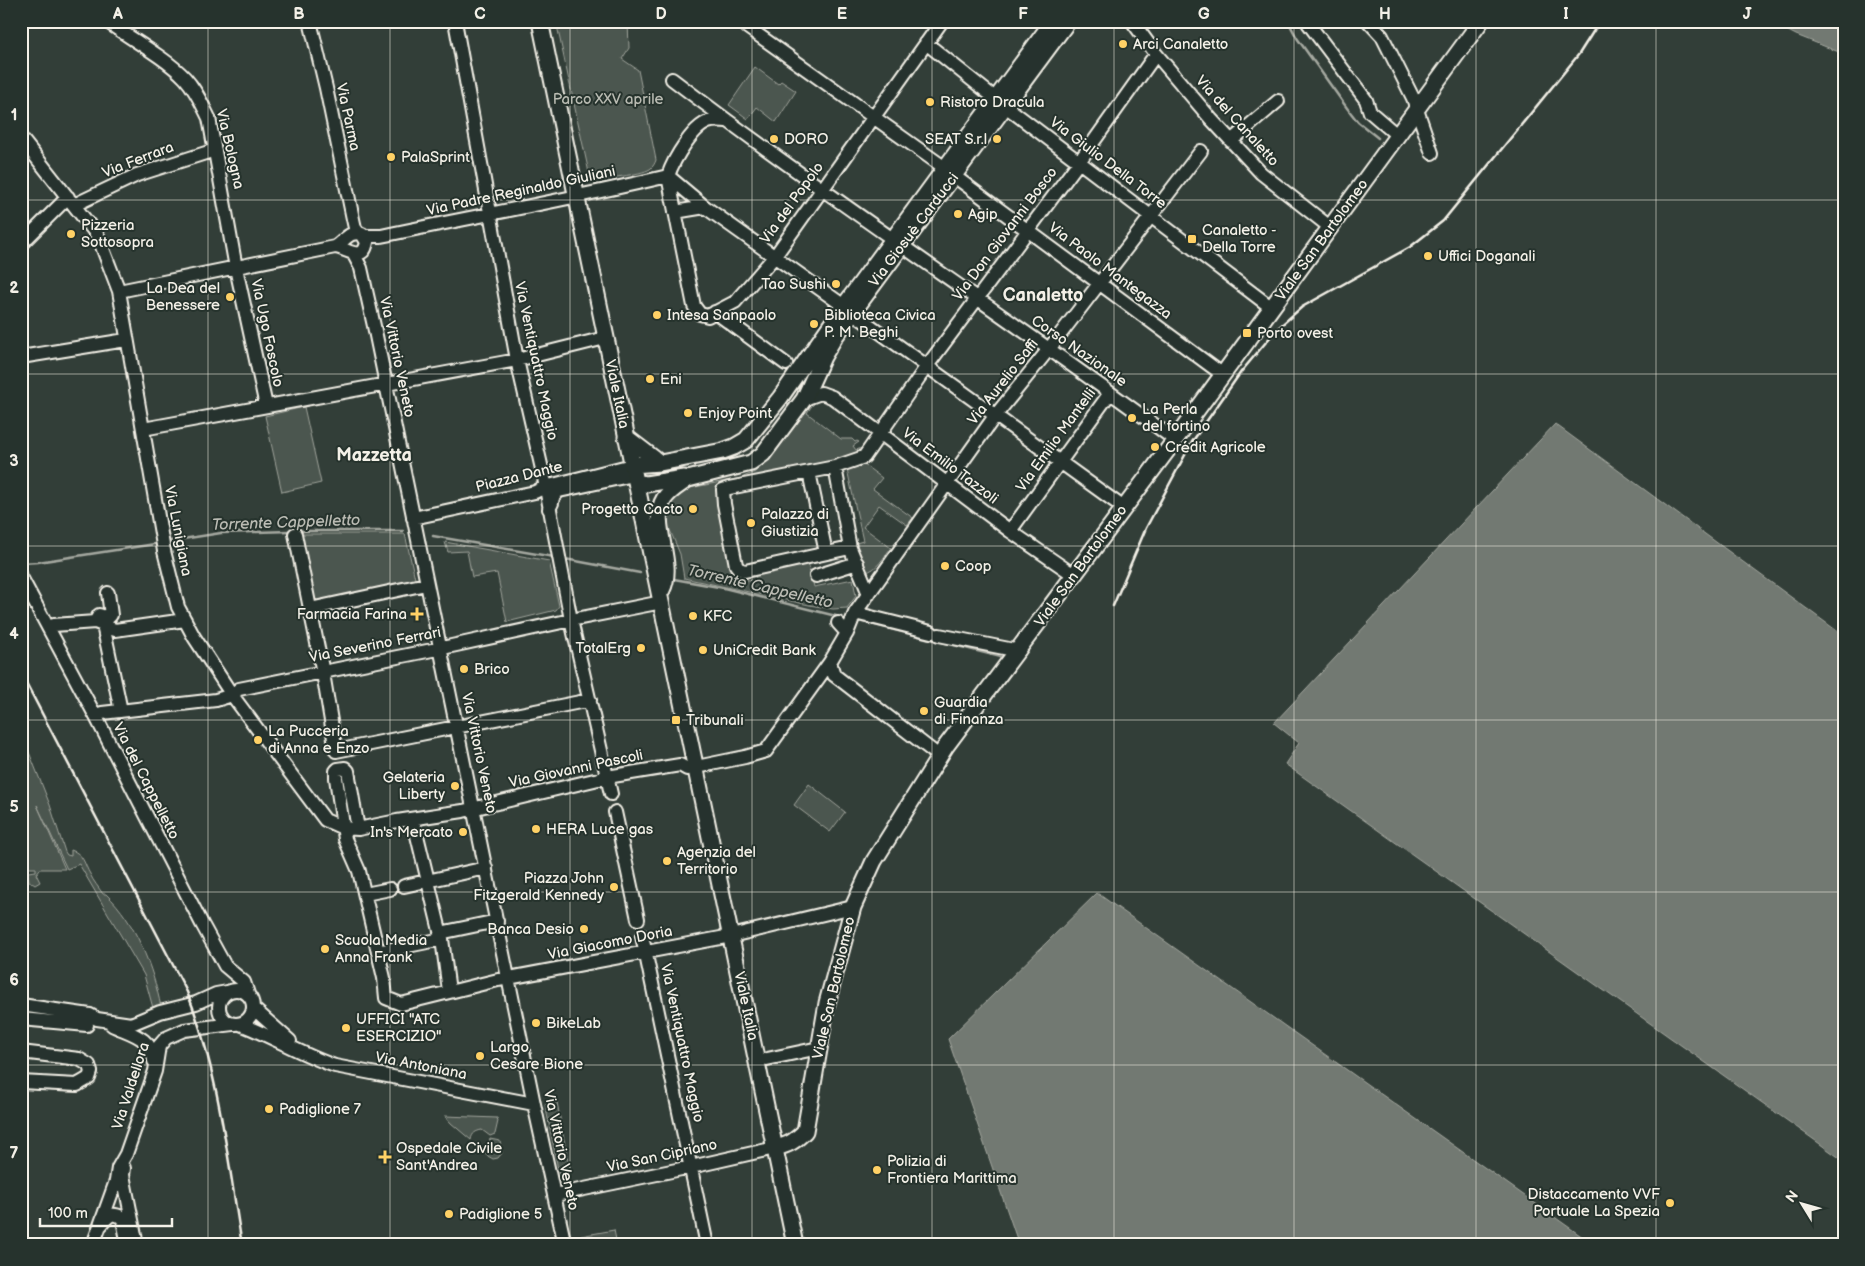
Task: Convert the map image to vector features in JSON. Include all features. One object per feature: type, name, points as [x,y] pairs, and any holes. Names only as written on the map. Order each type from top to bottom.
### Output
[{"type":"main road","name":"Viale Italia","points":[[540,21],[795,1245]]},
{"type":"main road","name":"Via Giosuè Carducci","points":[[848,310],[823,357],[804,399],[763,454],[751,463],[688,479],[646,484],[634,474],[660,463],[734,447],[746,440],[848,310],[950,172],[1001,102],[1053,21]]},
{"type":"main road","name":"Via Giosuè Carducci","points":[[1001,102],[1068,21]]},
{"type":"main road","name":"Viale San Bartolomeo","points":[[775,1148],[788,1145],[796,1140],[804,1131],[827,1003],[853,907],[874,861],[940,756],[1482,21]]},
{"type":"main road","points":[[626,437],[660,463]]},
{"type":"main road","name":"Via Giosuè Carducci","points":[[661,598],[665,584],[666,566],[661,529],[662,505],[668,494],[688,479]]},
{"type":"street","name":"Via Bologna","points":[[106,21],[172,67],[184,78],[202,102],[209,118],[216,150],[236,268]]},
{"type":"street","name":"Via Parma","points":[[310,21],[353,219],[354,243]]},
{"type":"street","name":"Via Ventiquattro Maggio","points":[[455,21],[517,360],[545,487],[571,620],[611,794]]},
{"type":"street","name":"Via del Popolo","points":[[712,314],[736,302],[774,256],[942,21]]},
{"type":"street","name":"Via del Canaletto","points":[[1132,21],[1156,54],[1231,142],[1270,182],[1331,228]]},
{"type":"street","points":[[1368,21],[1382,36],[1413,98],[1432,153]]},
{"type":"street","points":[[1308,23],[1366,100],[1370,112],[1398,136]]},
{"type":"street","name":"Via Paolo Mantegazza","points":[[747,27],[874,116],[1222,374]]},
{"type":"street","name":"Via Giulio Della Torre","points":[[926,43],[1272,308]]},
{"type":"street","name":"Via Don Giovanni Bosco","points":[[826,553],[745,571],[738,569],[724,504],[723,490],[835,467],[864,457],[928,366],[1079,162],[1156,54]]},
{"type":"street","name":"Corso Nazionale","points":[[672,79],[897,243],[1049,349],[1174,440]]},
{"type":"street","points":[[1231,142],[1278,101]]},
{"type":"street","points":[[728,121],[711,121],[699,126],[671,166],[668,176],[694,306],[700,314],[712,314],[786,364]]},
{"type":"street","name":"Via Lunigiana","points":[[21,138],[98,236],[119,291],[164,552],[178,607],[194,637],[232,694],[325,820],[344,828]]},
{"type":"street","name":"Via Ferrara","points":[[71,201],[136,175],[216,150]]},
{"type":"street","name":"Via Aurelio Saffi","points":[[855,613],[995,416],[1201,152]]},
{"type":"street","name":"Via Padre Reginaldo Giuliani","points":[[119,291],[236,268],[489,213],[577,197],[668,176]]},
{"type":"street","points":[[668,176],[705,207],[1124,508]]},
{"type":"street","points":[[21,244],[71,201]]},
{"type":"street","points":[[675,212],[705,207]]},
{"type":"street","name":"Via Vittorio Veneto","points":[[354,243],[386,383],[426,584],[565,1245]]},
{"type":"street","name":"Via Ugo Foscolo","points":[[236,268],[266,406]]},
{"type":"street","name":"Via Ugo Foscolo","points":[[143,428],[517,360],[601,339]]},
{"type":"street","points":[[21,357],[126,340]]},
{"type":"street","name":"Via Emilio Tazzoli","points":[[804,399],[821,393],[826,394],[1010,531],[1074,575]]},
{"type":"street","name":"Via Emilio Mantelli","points":[[1010,531],[1110,393]]},
{"type":"street","points":[[835,467],[850,548],[868,594]]},
{"type":"street","points":[[809,472],[826,553],[850,548]]},
{"type":"street","name":"Piazza Dante","points":[[413,518],[535,492],[545,487],[634,474]]},
{"type":"street","name":"Piazza Dante","points":[[549,509],[553,497],[559,491],[634,474]]},
{"type":"street","points":[[295,534],[323,672],[336,751],[590,700]]},
{"type":"street","points":[[816,576],[857,563]]},
{"type":"street","name":"Via del Cappelletto","points":[[21,577],[95,715],[223,963],[228,970],[244,982],[248,994]]},
{"type":"street","points":[[310,609],[426,584]]},
{"type":"street","points":[[108,593],[111,615],[108,618],[99,615],[98,624],[121,711]]},
{"type":"street","name":"Via Severino Ferrari","points":[[95,715],[216,700],[239,689],[440,649],[661,598]]},
{"type":"street","points":[[696,767],[745,758],[766,751],[830,662],[842,628],[855,613],[935,634],[1019,651]]},
{"type":"street","points":[[54,625],[98,624],[115,630],[185,620]]},
{"type":"street","points":[[830,662],[834,675],[940,756]]},
{"type":"street","name":"Via Giovanni Pascoli","points":[[344,828],[358,828],[474,808],[608,777],[680,764],[688,769],[696,767]]},
{"type":"street","points":[[358,828],[348,771],[345,768],[338,768],[336,771],[345,839],[360,871],[378,952],[497,921]]},
{"type":"street","points":[[615,812],[638,914]]},
{"type":"street","points":[[413,819],[441,936],[449,991]]},
{"type":"street","points":[[404,886],[486,868]]},
{"type":"street","points":[[365,894],[390,889]]},
{"type":"street","name":"Via Giacomo Doria","points":[[378,952],[386,998],[401,1004],[509,978],[731,936],[853,907]]},
{"type":"street","name":"Via Ventiquattro Maggio","points":[[642,936],[707,1245]]},
{"type":"street","points":[[21,1019],[64,1024],[132,1016],[196,1003],[216,994],[238,989],[248,994],[254,1003],[254,1008],[249,1018],[236,1024],[223,1018],[219,1007],[222,996],[227,992]]},
{"type":"street","points":[[196,1003],[214,1004],[219,1007]]},
{"type":"street","points":[[21,1005],[90,1015],[92,1021]]},
{"type":"street","name":"Via Antoniana","points":[[254,1008],[303,1053]]},
{"type":"street","points":[[130,1029],[155,1012]]},
{"type":"street","points":[[92,1021],[130,1029],[147,1042],[153,1054],[155,1071]]},
{"type":"street","name":"Via Antoniana","points":[[236,1024],[265,1034],[335,1066],[534,1104]]},
{"type":"street","name":"Via Valdellora","points":[[93,1245],[116,1181],[118,1168],[126,1154],[155,1071],[159,1046],[166,1038],[184,1030],[236,1024]]},
{"type":"street","points":[[767,1059],[819,1048]]},
{"type":"street","points":[[21,1052],[79,1059],[89,1065],[91,1072],[90,1078],[77,1085],[21,1082]]},
{"type":"street","name":"Via San Cipriano","points":[[555,1195],[775,1148]]},
{"type":"street","name":"Via Valdellora","points":[[126,1154],[123,1175],[137,1244]]},
{"type":"street","name":"Via Valdellora","points":[[116,1181],[128,1245]]},
{"type":"street","points":[[100,1227],[108,1215],[112,1214],[122,1217]]},
{"type":"street","name":"Via Valdellora","points":[[122,1217],[127,1219],[132,1240],[137,1244]]},
{"type":"green space","name":"Parco XXV aprile","points":[[556,21],[628,21],[629,48],[622,59],[638,70],[656,160],[650,169],[639,173],[591,182]]},
{"type":"green space","points":[[755,67],[778,84],[781,81],[796,91],[776,122],[757,107],[748,119],[729,105]]},
{"type":"green space","points":[[822,398],[827,401],[815,403],[807,413],[841,439],[852,439],[855,442],[859,442],[853,446],[856,450],[862,448],[858,455],[727,484],[733,565],[747,576],[747,581],[756,580],[755,573],[808,562],[814,587],[853,579],[856,596],[847,608],[833,609],[809,605],[684,578],[680,554],[667,523],[666,508],[674,496],[685,489],[741,478],[755,472],[775,453],[811,402]]},
{"type":"green space","points":[[304,407],[321,483],[282,492],[265,416]]},
{"type":"green space","points":[[863,464],[882,478],[873,489],[913,518],[907,525],[879,505],[863,527],[891,548],[877,566],[865,572],[861,566],[856,543],[863,541],[847,469]]},
{"type":"green space","points":[[300,534],[405,534],[416,583],[314,603]]},
{"type":"green space","points":[[445,542],[549,561],[559,606],[556,610],[507,622],[497,573],[472,577],[467,551],[448,552]]},
{"type":"green space","points":[[21,732],[50,805],[65,852],[71,856],[71,850],[79,854],[103,894],[106,894],[117,905],[126,918],[148,961],[161,1007],[153,1008],[144,975],[79,864],[67,869],[37,805],[65,869],[40,869],[36,874],[40,882],[35,885],[29,881],[28,872],[36,871],[36,868],[21,869]]},
{"type":"green space","points":[[809,784],[845,812],[830,832],[794,805]]},
{"type":"green space","points":[[557,1102],[570,1172],[559,1174],[545,1104]]},
{"type":"green space","points":[[445,1116],[497,1118],[498,1121],[495,1134],[490,1136],[480,1130],[473,1134],[471,1140]]},
{"type":"green space","points":[[490,1139],[500,1141],[502,1153],[498,1158],[493,1159],[481,1150],[487,1147]]},
{"type":"green space","points":[[614,1230],[617,1245],[577,1245],[575,1237]]},
{"type":"shaded area","points":[[1769,21],[1844,21],[1844,54],[1796,35]]},
{"type":"shaded area","points":[[1555,424],[1844,636],[1844,1161],[1285,764],[1299,743],[1274,723]]},
{"type":"shaded area","points":[[1097,893],[1594,1245],[1019,1245],[948,1039]]},
{"type":"waterway","points":[[1288,21],[1297,38],[1347,108],[1358,122],[1378,138]]},
{"type":"waterway","name":"Torrente Cappelletto","points":[[170,541],[221,533],[291,531]]},
{"type":"waterway","name":"Torrente Cappelletto","points":[[299,531],[403,531]]},
{"type":"waterway","name":"Torrente Cappelletto","points":[[433,536],[554,557]]},
{"type":"waterway","name":"Torrente Cappelletto","points":[[22,563],[155,544]]},
{"type":"waterway","name":"Torrente Cappelletto","points":[[565,559],[640,573]]},
{"type":"waterway","name":"Torrente Cappelletto","points":[[674,579],[724,588],[840,617]]},
{"type":"waterway","name":"Torrente Cappelletto","points":[[859,621],[1001,657]]},
{"type":"railway","points":[[1113,606],[1146,528],[1192,442],[1241,372],[1277,329],[1302,307],[1410,247],[1443,221],[1579,54],[1600,21]]},
{"type":"railway","points":[[21,673],[187,992],[198,1022],[215,1085],[242,1245]]},
{"type":"place","name":"Arci Canaletto","points":[[1123,44]]},
{"type":"place","name":"Ristoro Dracula","points":[[930,102]]},
{"type":"place","name":"DORO","points":[[774,139]]},
{"type":"place","name":"SEAT S.r.l","points":[[997,139]]},
{"type":"place","name":"PalaSprint","points":[[391,157]]},
{"type":"place","name":"Agip","points":[[958,214]]},
{"type":"place","name":"Pizzeria Sottosopra","points":[[71,234]]},
{"type":"place","name":"Canaletto - Della Torre","points":[[1192,239]]},
{"type":"place","name":"Uffici Doganali","points":[[1428,256]]},
{"type":"place","name":"Tao Sushi","points":[[836,284]]},
{"type":"place","name":"La Dea del Benessere","points":[[230,297]]},
{"type":"place","name":"Intesa Sanpaolo","points":[[657,315]]},
{"type":"place","name":"Biblioteca Civica P. M. Beghi","points":[[814,324]]},
{"type":"place","name":"Porto ovest","points":[[1247,333]]},
{"type":"place","name":"Eni","points":[[650,379]]},
{"type":"place","name":"Enjoy Point","points":[[688,413]]},
{"type":"place","name":"La Perla del fortino","points":[[1132,418]]},
{"type":"place","name":"Crédit Agricole","points":[[1155,447]]},
{"type":"place","name":"Progetto Cacto","points":[[693,509]]},
{"type":"place","name":"Palazzo di Giustizia","points":[[751,523]]},
{"type":"place","name":"Coop","points":[[945,566]]},
{"type":"place","name":"Farmacia Farina","points":[[417,614]]},
{"type":"place","name":"KFC","points":[[693,616]]},
{"type":"place","name":"TotalErg","points":[[641,648]]},
{"type":"place","name":"UniCredit Bank","points":[[703,650]]},
{"type":"place","name":"Brico","points":[[464,669]]},
{"type":"place","name":"Guardia di Finanza","points":[[924,711]]},
{"type":"place","name":"Tribunali","points":[[676,720]]},
{"type":"place","name":"La Pucceria di Anna e Enzo","points":[[258,740]]},
{"type":"place","name":"Gelateria Liberty","points":[[455,786]]},
{"type":"place","name":"HERA Luce gas","points":[[536,829]]},
{"type":"place","name":"In's Mercato","points":[[463,832]]},
{"type":"place","name":"Agenzia del Territorio","points":[[667,861]]},
{"type":"place","name":"Piazza John Fitzgerald Kennedy","points":[[614,887]]},
{"type":"place","name":"Banca Desio","points":[[584,929]]},
{"type":"place","name":"Scuola Media Anna Frank","points":[[325,949]]},
{"type":"place","name":"BikeLab","points":[[536,1023]]},
{"type":"place","name":"UFFICI \"ATC ESERCIZIO\"","points":[[346,1028]]},
{"type":"place","name":"Largo Cesare Bione","points":[[480,1056]]},
{"type":"place","name":"Padiglione 7","points":[[269,1109]]},
{"type":"place","name":"Ospedale Civile Sant'Andrea","points":[[385,1157]]},
{"type":"place","name":"Polizia di Frontiera Marittima","points":[[877,1170]]},
{"type":"place","name":"Distaccamento VVF Portuale La Spezia","points":[[1670,1203]]},
{"type":"place","name":"Padiglione 5","points":[[449,1214]]},
{"type":"district","name":"Canaletto","points":[[1043,295]]},
{"type":"district","name":"Mazzetta","points":[[374,455]]}]
